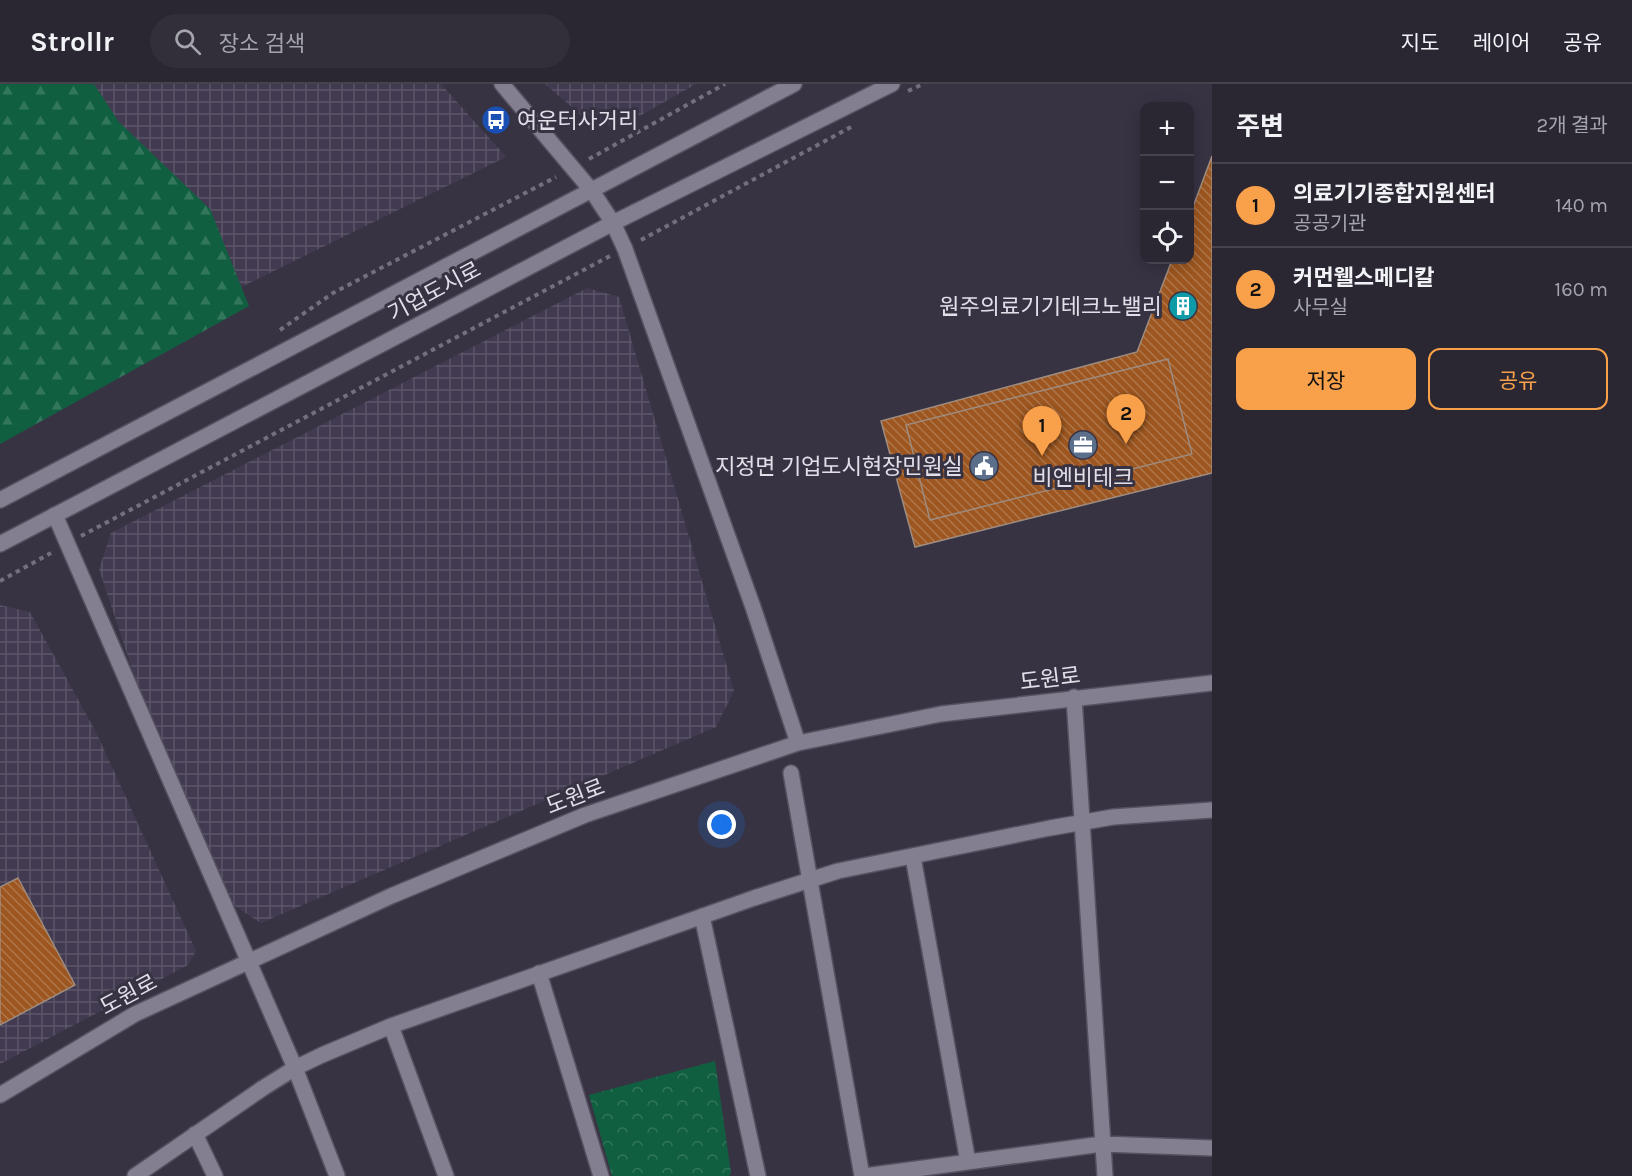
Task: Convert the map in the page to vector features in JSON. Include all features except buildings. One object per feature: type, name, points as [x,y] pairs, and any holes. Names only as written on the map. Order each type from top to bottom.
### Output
[{"type":"street","points":[[502,84],[592,191],[613,224],[625,249],[745,584],[798,743]]},
{"type":"street","name":"기업도시로","points":[[0,500],[794,84]]},
{"type":"street","name":"기업도시로","points":[[0,544],[613,224],[899,88]]},
{"type":"street","points":[[55,515],[248,960],[337,1176]]},
{"type":"street","name":"도원로","points":[[0,1095],[135,1014],[391,896],[585,815],[798,743],[941,714],[1212,683]]},
{"type":"street","points":[[1074,697],[1105,1176]]},
{"type":"street","points":[[791,773],[863,1176],[1102,1144],[1212,1148]]},
{"type":"street","points":[[135,1176],[294,1068],[391,1026],[754,898],[810,882],[838,871],[1083,822],[1113,817],[1212,810]]},
{"type":"street","points":[[913,857],[968,1162]]},
{"type":"street","points":[[702,916],[758,1176]]},
{"type":"street","points":[[539,973],[602,1176]]},
{"type":"street","points":[[391,1026],[446,1176]]},
{"type":"street","points":[[195,1134],[215,1176]]},
{"type":"path","points":[[609,148],[725,84]]},
{"type":"path","points":[[899,88],[923,84]]},
{"type":"path","points":[[648,236],[840,135],[859,122]]},
{"type":"path","points":[[279,331],[333,292],[543,185]]},
{"type":"path","points":[[103,524],[591,267]]},
{"type":"path","points":[[0,580],[21,569]]},
{"type":"shaded area","points":[[88,84],[441,84],[506,157],[231,292]]},
{"type":"shaded area","points":[[545,84],[696,84],[620,127],[589,122]]},
{"type":"shaded area","points":[[587,288],[619,297],[734,691],[716,727],[261,923],[225,900],[148,717],[99,569],[111,533]]},
{"type":"shaded area","points":[[0,605],[30,612],[97,734],[196,951],[188,965],[0,1064]]},
{"type":"green space","points":[[0,84],[94,84],[119,122],[210,209],[249,306],[0,444]]},
{"type":"green space","points":[[715,1061],[731,1173],[729,1176],[612,1176],[589,1095]]},
{"type":"place","name":"여운터사거리","points":[[496,120]]},
{"type":"place","name":"원주의료기기테크노밸리","points":[[1183,306]]},
{"type":"place","name":"커먼웰스메디칼","points":[[1126,444]]},
{"type":"place","name":"비엔비테크","points":[[1083,445]]},
{"type":"place","name":"의료기기종합지원센터","points":[[1042,456]]},
{"type":"place","name":"지정면 기업도시현장민원실","points":[[984,466]]}]
